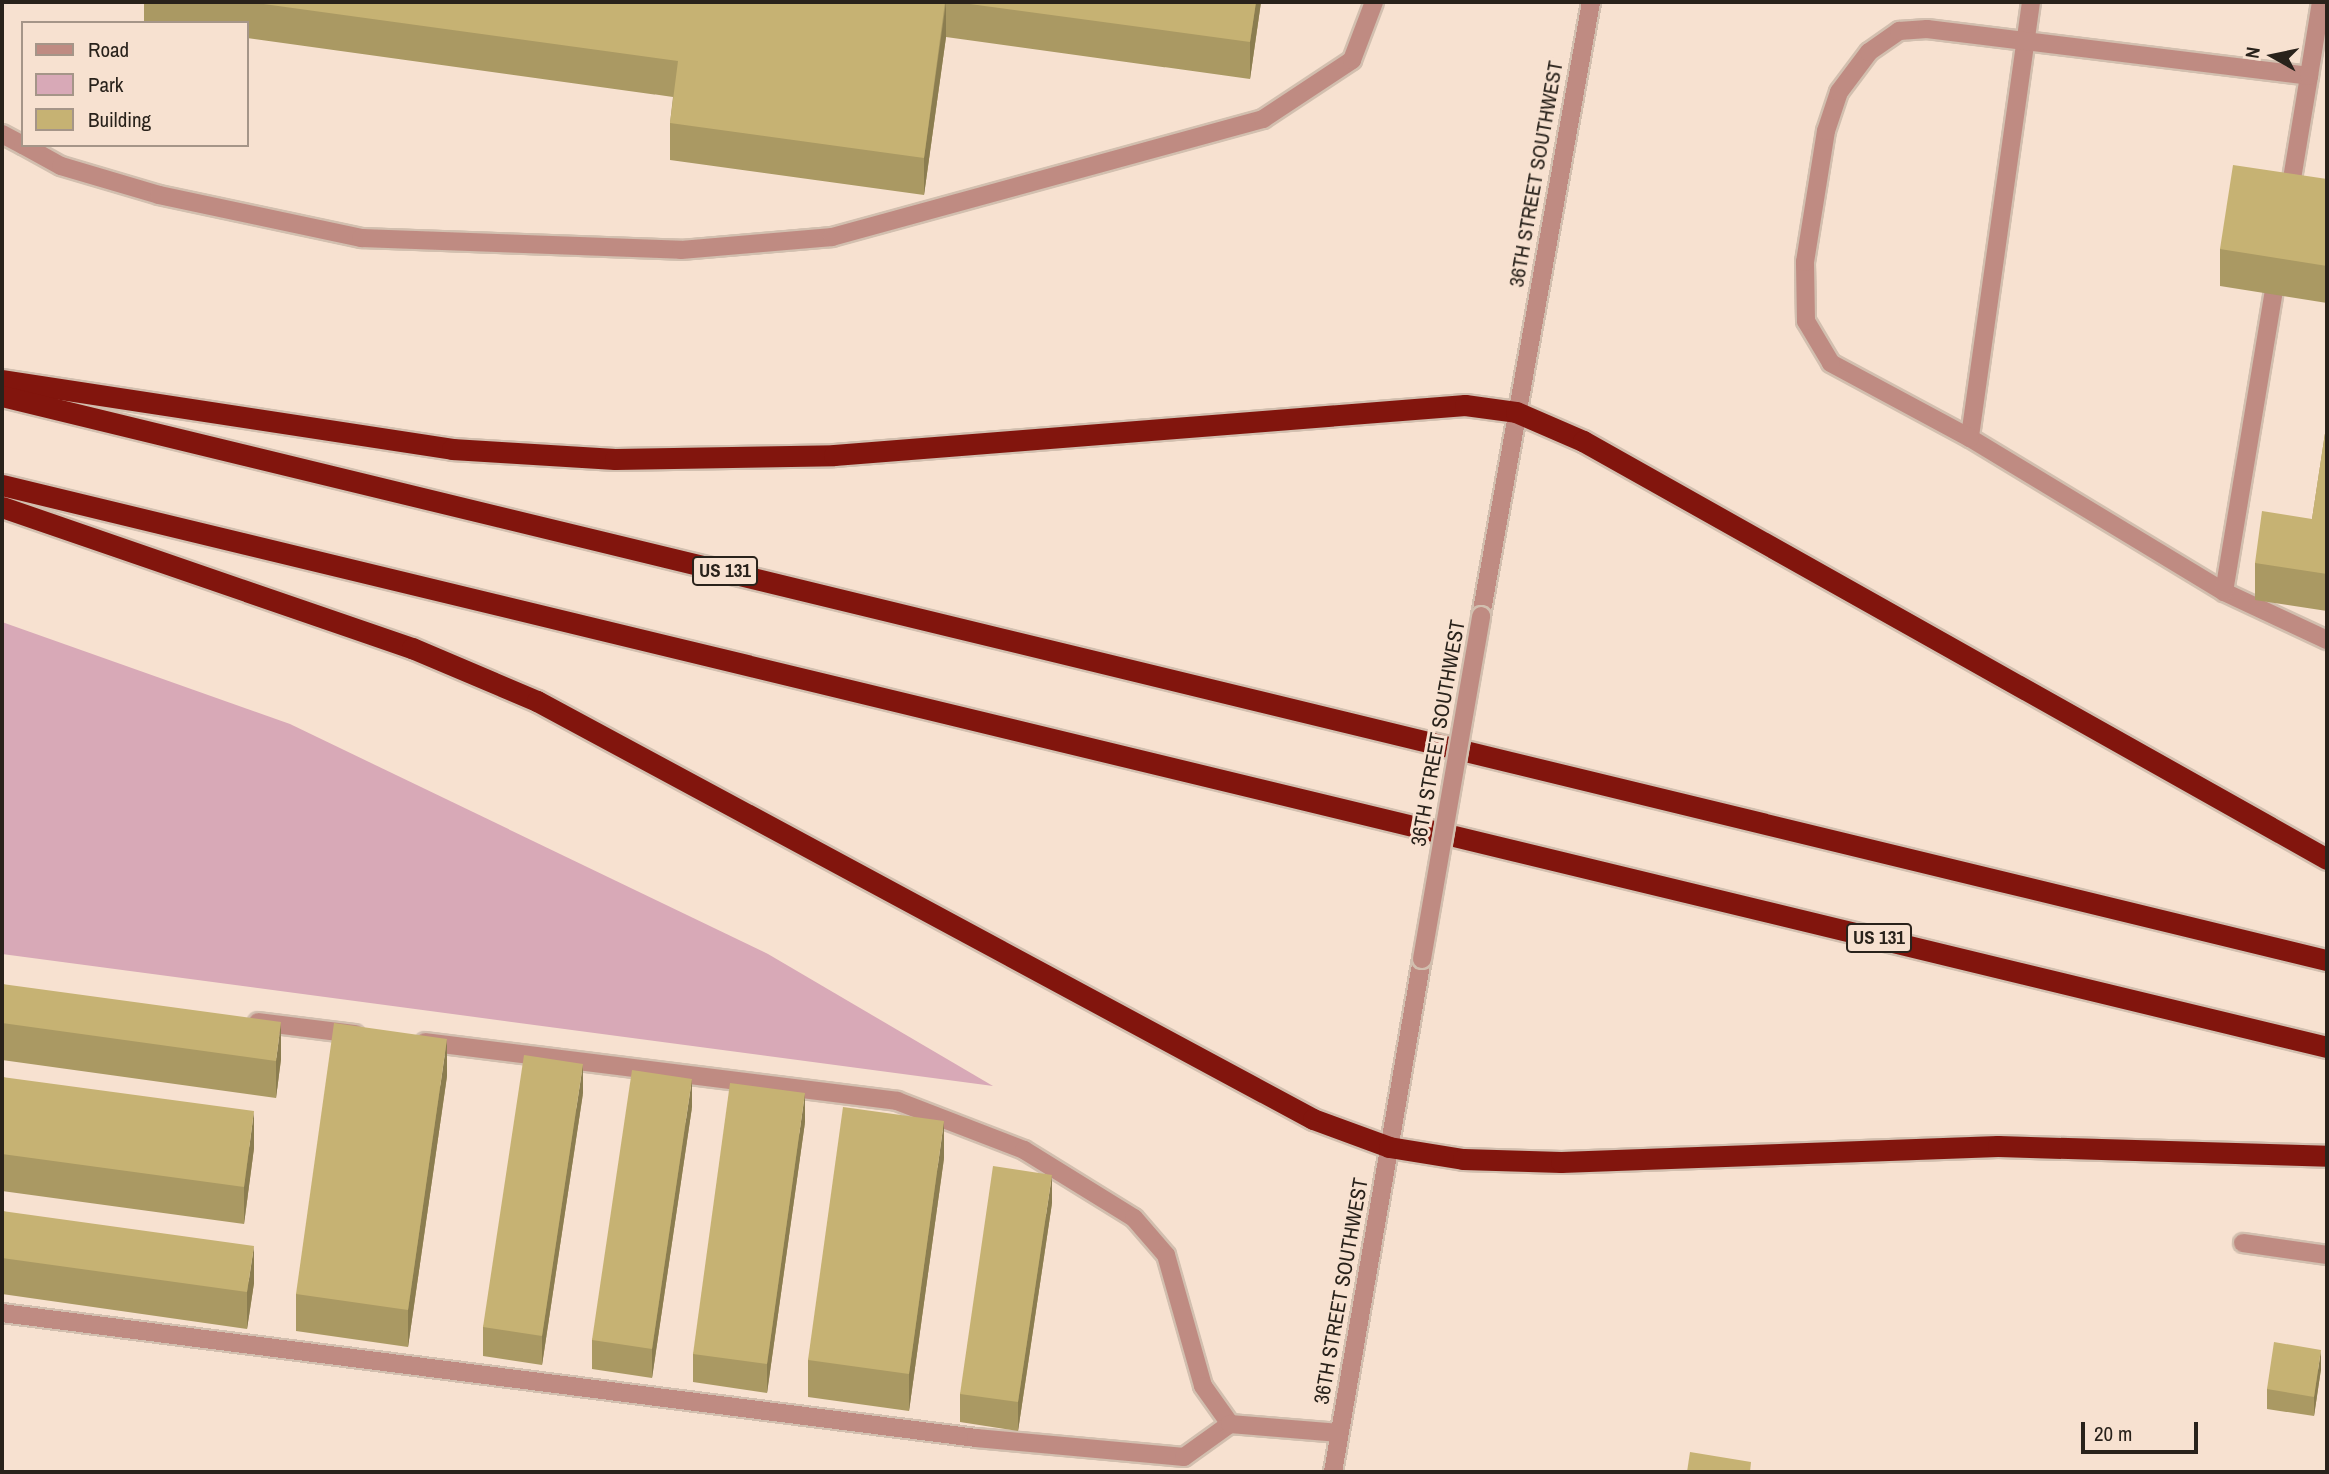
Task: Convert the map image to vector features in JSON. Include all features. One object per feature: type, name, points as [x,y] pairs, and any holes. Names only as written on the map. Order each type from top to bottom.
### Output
[{"type":"highway","points":[[2,380],[452,449],[615,460],[834,455],[1465,405],[1516,412],[1583,441],[2327,859]]},
{"type":"highway","name":"US 131","points":[[2,396],[2327,960]]},
{"type":"highway","name":"US 131","points":[[2,485],[2327,1047]]},
{"type":"highway","points":[[2,508],[412,648],[537,701],[1313,1119],[1389,1147],[1463,1159],[1561,1162],[1998,1146],[2327,1156]]},
{"type":"street","points":[[27,147],[61,166],[159,195],[361,238],[681,250],[832,237],[1263,119],[1352,60],[1374,2]]},
{"type":"street","name":"36TH STREET SOUTHWEST","points":[[1333,1472],[1516,412],[1591,2]]},
{"type":"street","points":[[1970,438],[2031,2]]},
{"type":"street","points":[[2287,210],[2321,2]]},
{"type":"street","points":[[2309,76],[2027,41],[1899,31],[1869,52],[1839,92],[1826,131],[1805,262],[1806,321],[1831,363],[1970,438],[2224,592],[2327,640]]},
{"type":"street","points":[[2,134],[21,144]]},
{"type":"street","points":[[2224,592],[2273,295]]},
{"type":"street","points":[[236,1019],[373,1036]]},
{"type":"street","points":[[401,1039],[897,1101],[1024,1150],[1134,1218],[1166,1255],[1203,1386],[1230,1424]]},
{"type":"street","points":[[2243,1242],[2327,1255]]},
{"type":"street","points":[[2,1314],[1101,1450],[1184,1457],[1230,1424],[1340,1433]]},
{"type":"green space","points":[[2,622],[290,724],[768,954],[993,1086],[2,954]]},
{"type":"building","points":[[249,2],[945,2],[924,158],[670,123],[678,61]]},
{"type":"building","points":[[955,2],[1256,2],[1250,42]]},
{"type":"building","points":[[2233,165],[2327,179],[2327,266],[2220,249]]},
{"type":"building","points":[[2327,420],[2327,574],[2255,563],[2262,511],[2312,519]]},
{"type":"building","points":[[2,984],[281,1022],[276,1061],[2,1023]]},
{"type":"building","points":[[334,1023],[447,1039],[408,1310],[296,1294]]},
{"type":"building","points":[[524,1055],[583,1064],[542,1336],[483,1327]]},
{"type":"building","points":[[632,1070],[692,1079],[652,1349],[592,1340]]},
{"type":"building","points":[[2,1077],[254,1111],[244,1187],[2,1154]]},
{"type":"building","points":[[730,1083],[805,1093],[767,1364],[693,1354]]},
{"type":"building","points":[[843,1107],[944,1121],[909,1374],[808,1360]]},
{"type":"building","points":[[993,1166],[1052,1175],[1018,1402],[960,1394]]},
{"type":"building","points":[[2,1211],[254,1246],[247,1292],[2,1258]]},
{"type":"building","points":[[2274,1342],[2321,1350],[2314,1397],[2267,1389]]},
{"type":"building","points":[[1690,1452],[1751,1462],[1750,1472],[1687,1472]]}]
